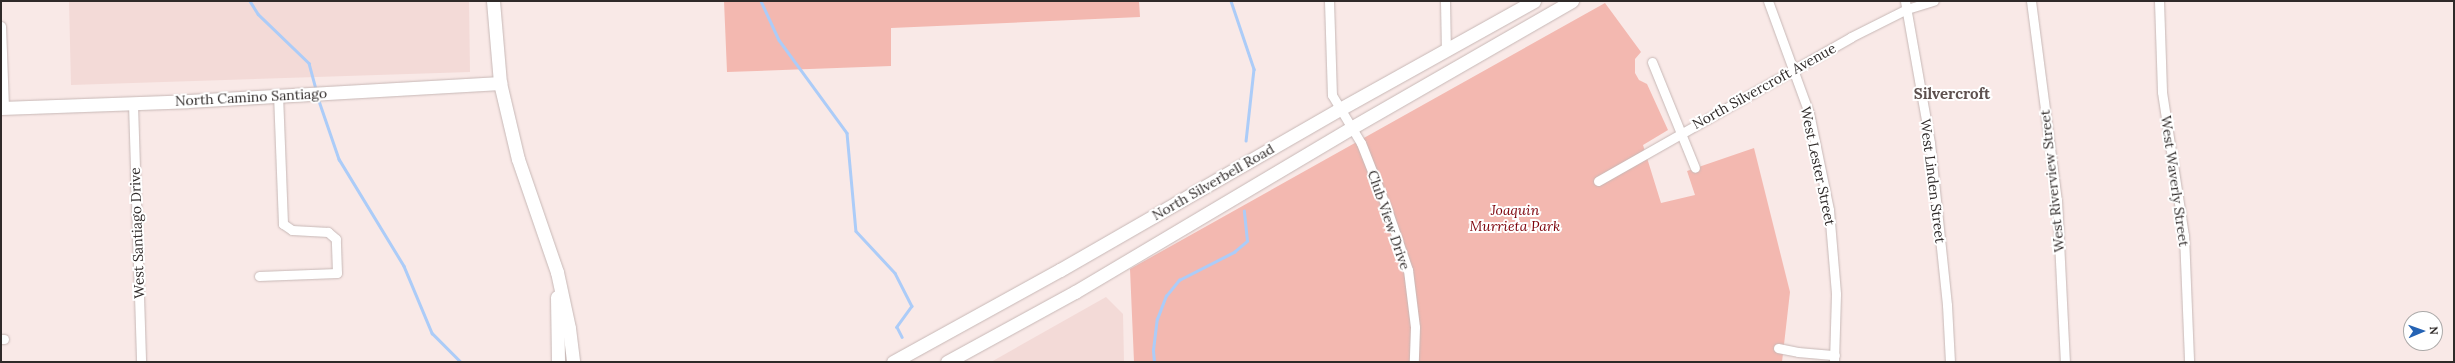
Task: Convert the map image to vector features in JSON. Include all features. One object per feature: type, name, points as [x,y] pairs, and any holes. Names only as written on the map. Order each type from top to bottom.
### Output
[{"type":"main road","points":[[493,1],[500,83],[518,158],[556,272],[570,328],[573,362]]},
{"type":"main road","name":"North Silverbell Road","points":[[893,362],[1060,270],[1340,109],[1534,1]]},
{"type":"main road","name":"North Silverbell Road","points":[[947,362],[1075,292],[1351,128],[1572,1]]},
{"type":"main road","points":[[1446,51],[1454,68]]},
{"type":"main road","name":"North Camino Santiago","points":[[2,108],[132,104],[500,83]]},
{"type":"main road","points":[[556,272],[558,362]]},
{"type":"street","name":"Club View Drive","points":[[1329,1],[1332,95],[1360,143],[1387,209],[1408,270],[1415,328],[1414,362]]},
{"type":"street","points":[[1445,1],[1446,51]]},
{"type":"street","name":"West Lester Street","points":[[1768,1],[1809,113],[1830,210],[1836,294],[1834,359]]},
{"type":"street","name":"North Silvercroft Avenue","points":[[1598,181],[1793,68],[1906,5],[1934,1]]},
{"type":"street","name":"West Riverview Street","points":[[2031,1],[2057,200],[2065,362]]},
{"type":"street","name":"West Waverly Street","points":[[2159,1],[2162,92],[2184,235],[2189,362]]},
{"type":"street","name":"West Linden Street","points":[[1906,5],[1930,142],[1947,305],[1950,362]]},
{"type":"street","points":[[1,26],[2,108]]},
{"type":"street","points":[[1652,62],[1682,132],[1695,168]]},
{"type":"street","points":[[259,276],[336,273],[336,239],[328,232],[292,230],[283,224],[278,95]]},
{"type":"street","name":"West Santiago Drive","points":[[132,104],[141,362]]},
{"type":"street","points":[[1778,348],[1834,359]]},
{"type":"shaded area","points":[[69,1],[469,1],[470,72],[71,85]]},
{"type":"shaded area","points":[[1106,297],[1123,314],[1124,362],[991,362]]},
{"type":"green space","points":[[724,1],[1139,1],[1140,17],[891,28],[891,66],[727,72]]},
{"type":"green space","name":"Joaquin Murrieta Park","points":[[1605,3],[1641,52],[1635,59],[1635,73],[1639,80],[1647,84],[1668,130],[1643,145],[1661,203],[1695,195],[1687,171],[1754,148],[1790,292],[1782,362],[1134,362],[1130,269]]},
{"type":"waterway","points":[[250,1],[258,14],[309,63],[316,90]]},
{"type":"waterway","points":[[761,1],[779,40],[847,133],[856,231],[895,273],[912,306],[897,327],[902,337]]},
{"type":"waterway","points":[[1231,1],[1254,69],[1246,141]]},
{"type":"waterway","points":[[318,98],[339,159],[404,266],[432,333],[461,362]]},
{"type":"waterway","points":[[1154,362],[1153,350],[1157,319],[1166,296],[1179,280],[1234,252],[1247,241],[1244,211]]},
{"type":"district","name":"Silvercroft","points":[[1952,94]]}]
